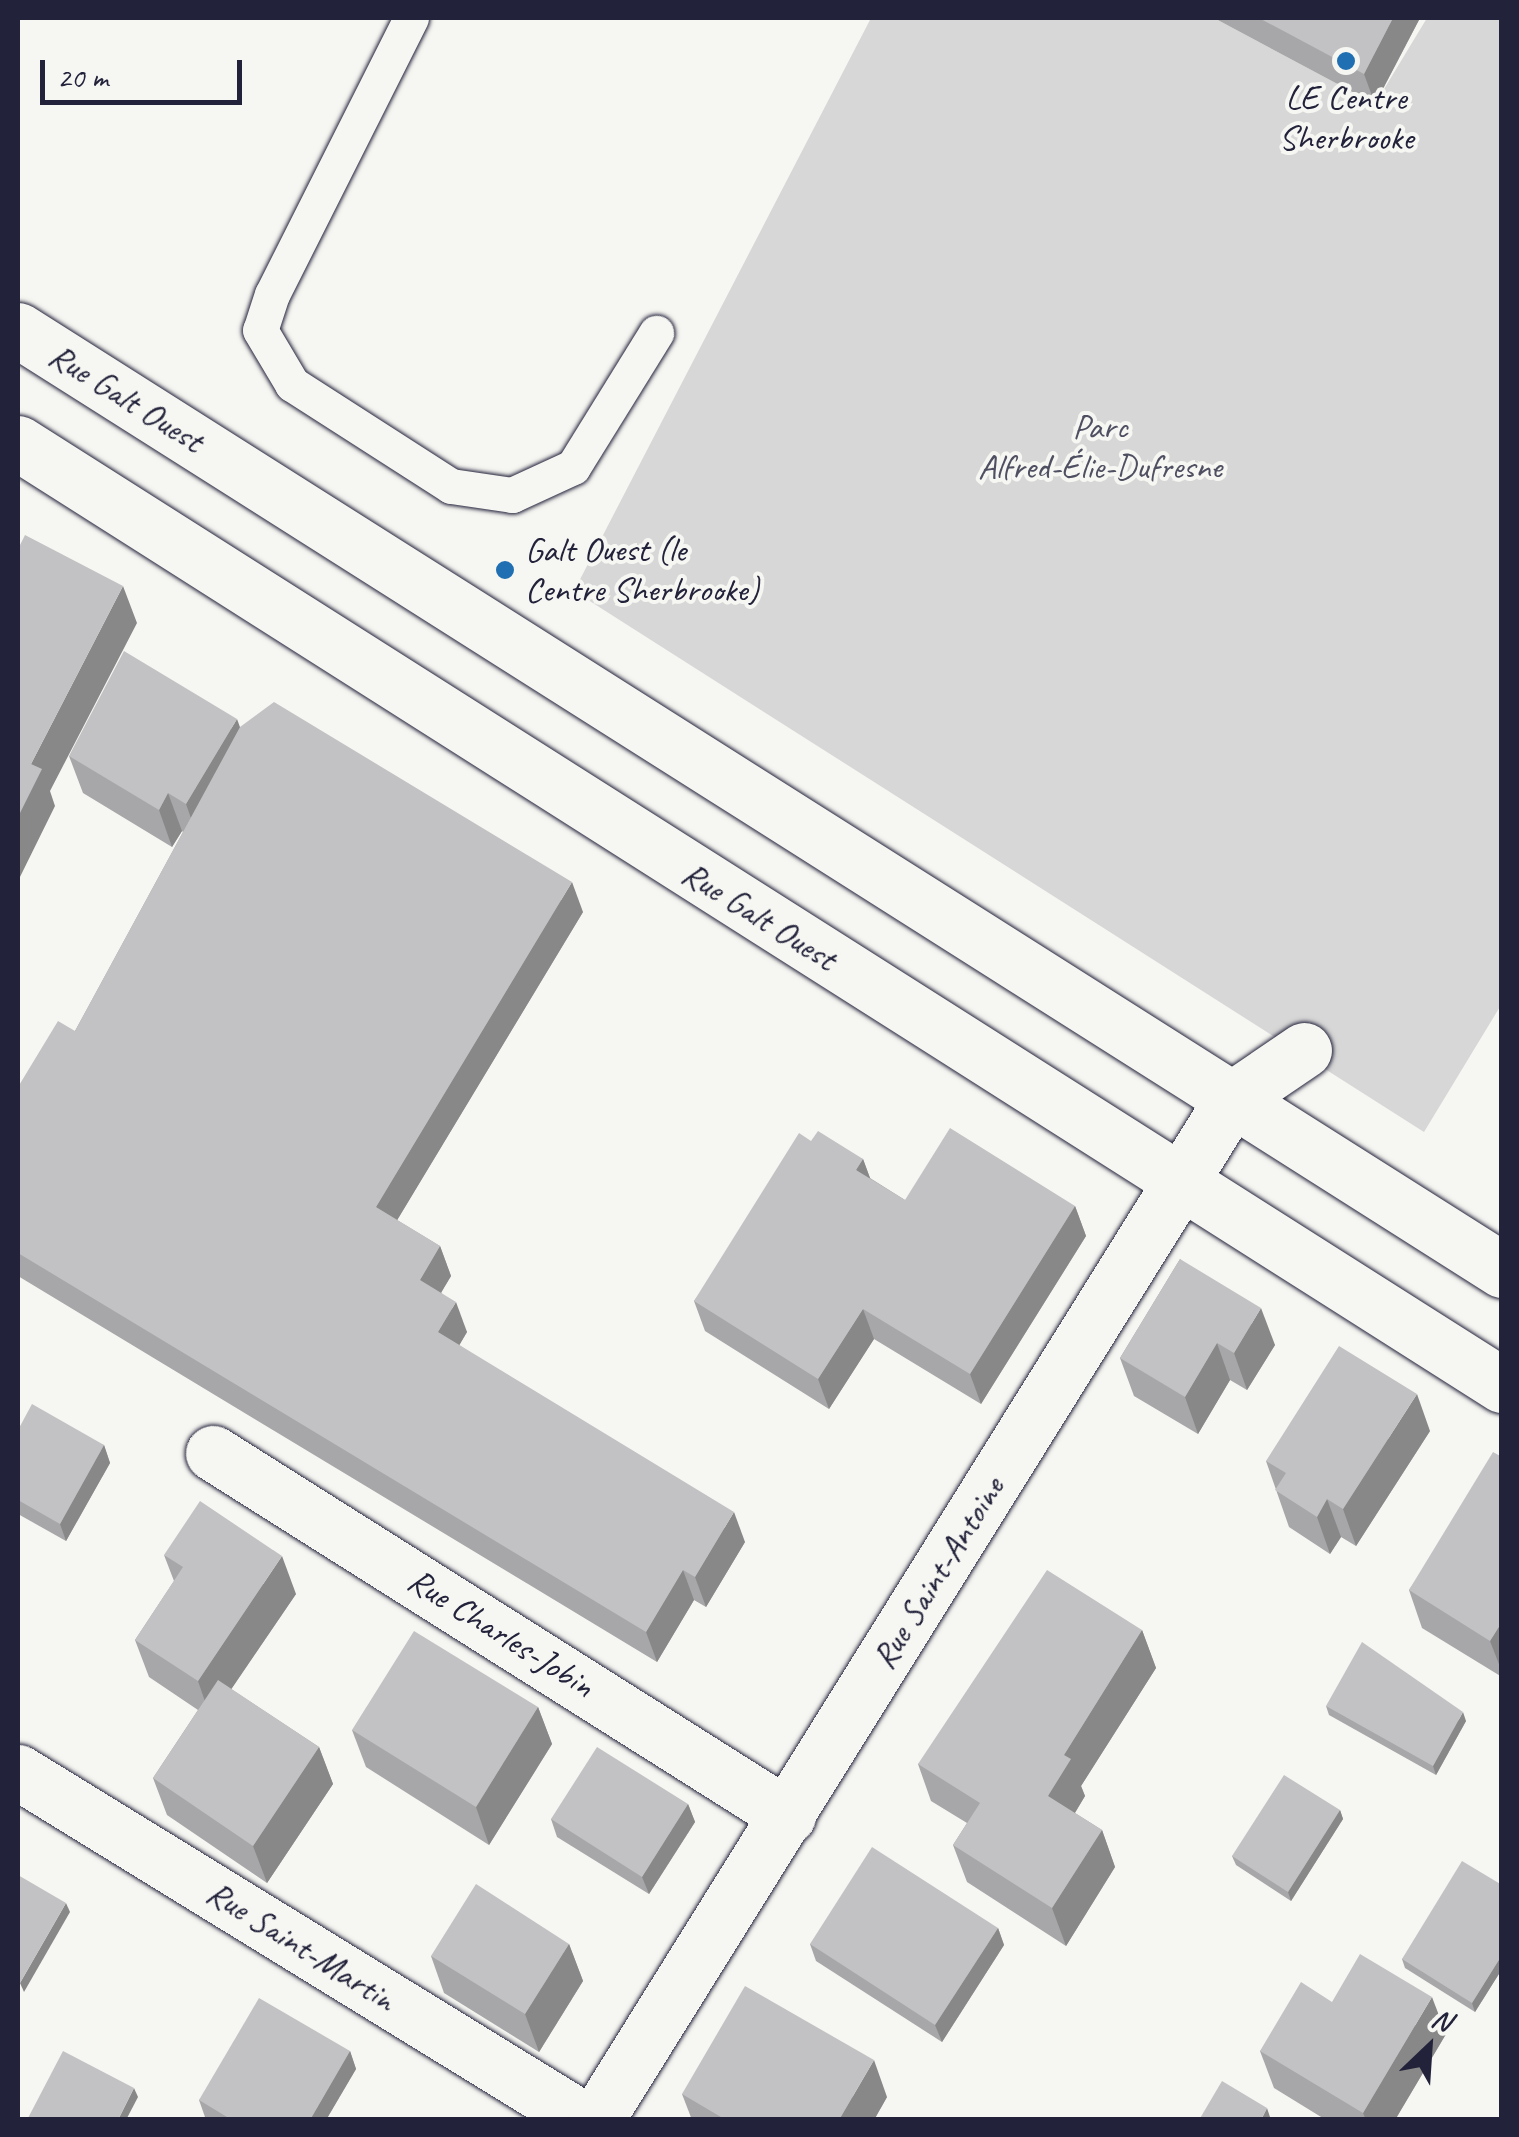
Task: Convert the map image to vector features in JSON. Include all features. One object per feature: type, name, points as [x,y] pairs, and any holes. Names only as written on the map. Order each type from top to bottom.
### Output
[{"type":"main road","name":"Rue Galt Ouest","points":[[18,330],[1502,1270]]},
{"type":"main road","name":"Rue Galt Ouest","points":[[18,443],[1502,1386]]},
{"type":"main road","name":"Rue Saint-Antoine","points":[[596,2120],[1232,1099],[1304,1050]]},
{"type":"main road","name":"Rue Charles-Jobin","points":[[212,1452],[788,1816]]},
{"type":"main road","name":"Rue Saint-Martin","points":[[18,1772],[584,2120]]},
{"type":"lane","points":[[411,18],[272,294],[260,330],[292,384],[451,486],[481,495],[544,486],[573,467],[656,333]]},
{"type":"green space","name":"Parc Alfred-Élie-Dufresne","points":[[871,18],[1214,18],[1375,104],[1427,18],[1501,18],[1501,1005],[1424,1132],[574,591]]},
{"type":"building","points":[[1259,18],[1393,18],[1364,74]]},
{"type":"building","points":[[25,535],[123,586],[31,764],[42,769],[18,817],[18,549]]},
{"type":"building","points":[[124,651],[237,719],[186,804],[168,793],[159,810],[69,756]]},
{"type":"building","points":[[274,702],[572,882],[376,1207],[440,1246],[420,1280],[456,1302],[438,1332],[734,1512],[695,1577],[683,1570],[646,1632],[18,1253],[18,1087],[58,1021],[75,1031],[240,727]]},
{"type":"building","points":[[950,1128],[1075,1206],[970,1374],[863,1309],[818,1379],[694,1301],[799,1133],[811,1141],[818,1131],[863,1159],[856,1170],[905,1200]]},
{"type":"building","points":[[1180,1259],[1261,1308],[1234,1353],[1217,1343],[1185,1397],[1120,1358]]},
{"type":"building","points":[[1339,1346],[1417,1394],[1343,1509],[1327,1499],[1317,1517],[1275,1490],[1286,1473],[1266,1461]]},
{"type":"building","points":[[32,1404],[104,1445],[60,1524],[18,1500],[18,1430]]},
{"type":"building","points":[[1493,1452],[1502,1457],[1502,1622],[1490,1641],[1409,1590]]},
{"type":"building","points":[[200,1501],[282,1556],[198,1681],[135,1640],[183,1567],[164,1555]]},
{"type":"building","points":[[1047,1570],[1142,1630],[1064,1755],[1071,1759],[1048,1796],[1102,1830],[1052,1908],[953,1845],[980,1803],[918,1764]]},
{"type":"building","points":[[414,1631],[538,1707],[476,1807],[352,1730]]},
{"type":"building","points":[[1362,1642],[1463,1712],[1433,1766],[1326,1706]]},
{"type":"building","points":[[218,1680],[319,1747],[253,1846],[153,1778]]},
{"type":"building","points":[[597,1747],[688,1804],[642,1877],[551,1819]]},
{"type":"building","points":[[1284,1775],[1340,1810],[1288,1892],[1232,1856]]},
{"type":"building","points":[[872,1847],[998,1928],[935,2025],[810,1944]]},
{"type":"building","points":[[1462,1861],[1502,1885],[1502,1955],[1472,2003],[1402,1959]]},
{"type":"building","points":[[18,1875],[66,1903],[20,1983],[18,1981]]},
{"type":"building","points":[[476,1884],[569,1944],[525,2014],[431,1956]]},
{"type":"building","points":[[1360,1954],[1432,1997],[1363,2113],[1260,2051],[1301,1982],[1332,2002]]},
{"type":"building","points":[[745,1986],[874,2060],[839,2120],[726,2120],[682,2094]]},
{"type":"building","points":[[259,1998],[350,2051],[310,2120],[232,2120],[199,2100]]},
{"type":"building","points":[[63,2051],[134,2088],[118,2120],[27,2120]]},
{"type":"building","points":[[1222,2081],[1267,2108],[1261,2120],[1199,2120]]},
{"type":"place","name":"LE Centre Sherbrooke","points":[[1346,61]]},
{"type":"place","name":"Galt Ouest (le Centre Sherbrooke)","points":[[505,570]]}]
